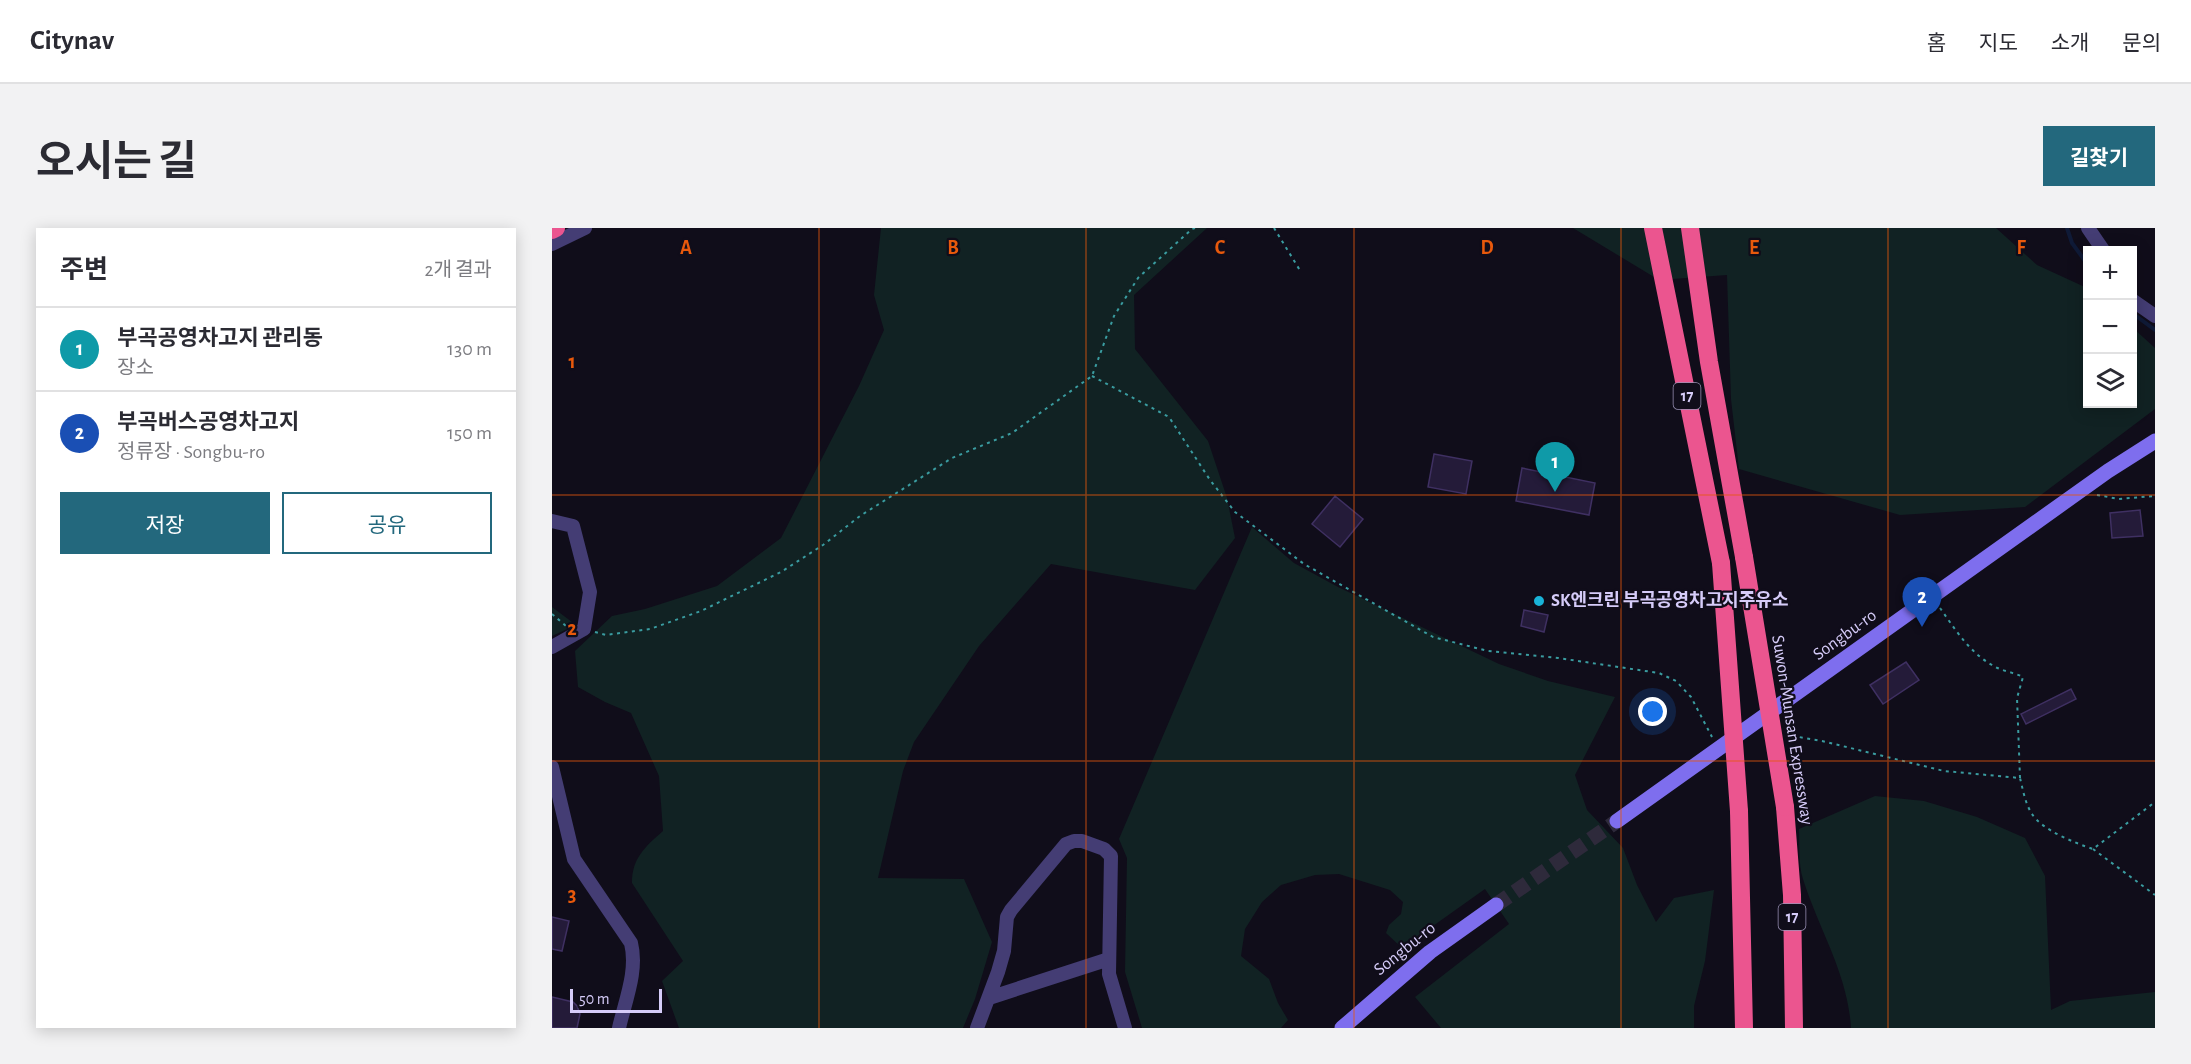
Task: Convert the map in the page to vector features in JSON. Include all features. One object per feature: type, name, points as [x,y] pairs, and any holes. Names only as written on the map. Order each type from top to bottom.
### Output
[{"type":"highway","name":"17","points":[[1653,228],[1721,563],[1739,811],[1744,1028]]},
{"type":"highway","name":"Suwon-Munsan Expressway","points":[[1690,228],[1709,362],[1785,807],[1792,894],[1794,1028]]},
{"type":"street","points":[[552,244],[585,228]]},
{"type":"street","points":[[2088,228],[2100,246]]},
{"type":"street","points":[[2137,303],[2155,316]]},
{"type":"street","name":"Songbu-ro","points":[[1617,822],[1931,596],[2155,441]]},
{"type":"street","points":[[552,520],[573,525],[590,592],[587,615],[579,632],[552,647]]},
{"type":"street","points":[[552,767],[555,792],[574,859],[631,944],[633,969],[619,1028]]},
{"type":"street","points":[[977,1028],[1004,951],[1007,917],[1061,848],[1074,841],[1104,849],[1111,856],[1109,974],[1125,1028]]},
{"type":"street","name":"Songbu-ro","points":[[1342,1028],[1430,952],[1496,905]]},
{"type":"street","points":[[989,998],[1109,959]]},
{"type":"path","points":[[552,614],[579,632],[606,635],[650,629],[701,611],[781,572],[823,545],[861,516],[952,458],[1012,433],[1092,376],[1114,316],[1138,278],[1195,228]]},
{"type":"path","points":[[1274,228],[1301,272]]},
{"type":"path","points":[[1092,376],[1169,417],[1210,480],[1235,512],[1304,564],[1433,637],[1488,651],[1558,658],[1659,673],[1676,681],[1690,697],[1719,748]]},
{"type":"path","points":[[2080,491],[2119,499],[2155,496]]},
{"type":"path","points":[[1931,596],[1976,654],[1990,664],[2023,677],[2017,698],[2020,778],[2025,801],[2033,816],[2074,843],[2093,849],[2155,896]]},
{"type":"path","points":[[1773,709],[1799,737],[1944,771],[2020,778]]},
{"type":"path","points":[[2093,849],[2155,802]]},
{"type":"shaded area","points":[[881,228],[1207,228],[1134,295],[1135,349],[1208,441],[1227,498],[1235,538],[1195,590],[1051,564],[979,646],[914,742],[903,771],[878,878],[964,879],[992,942],[975,999],[963,1028],[679,1028],[662,981],[683,961],[632,883],[637,860],[645,848],[663,831],[659,776],[631,713],[578,687],[575,651],[612,616],[645,609],[717,586],[781,538],[859,386],[884,330],[874,295]]},
{"type":"shaded area","points":[[1573,228],[1996,228],[2037,265],[2083,286],[2083,408],[2137,408],[2137,332],[2155,348],[2155,409],[2025,507],[1900,515],[1739,469],[1731,399],[1727,275],[1659,280]]},
{"type":"shaded area","points":[[1252,527],[1294,563],[1338,587],[1499,664],[1548,681],[1615,697],[1575,775],[1587,810],[1623,848],[1637,885],[1656,922],[1674,898],[1714,890],[1705,961],[1694,1006],[1694,1028],[1441,1028],[1415,997],[1509,924],[1485,889],[1402,948],[1386,933],[1389,925],[1401,914],[1403,902],[1390,890],[1339,874],[1315,875],[1281,885],[1262,902],[1245,929],[1241,956],[1269,979],[1278,1003],[1288,1020],[1281,1028],[1142,1028],[1125,972],[1127,858],[1119,839]]},
{"type":"shaded area","points":[[552,607],[576,625],[552,636]]},
{"type":"shaded area","points":[[1875,796],[1924,801],[1977,817],[2025,838],[2045,876],[2051,1010],[2070,1001],[2155,992],[2155,1028],[1851,1028],[1849,1008],[1839,971],[1801,873],[1799,829]]},
{"type":"building","points":[[1434,454],[1472,461],[1466,494],[1428,487]]},
{"type":"building","points":[[1522,468],[1595,483],[1589,515],[1516,501]]},
{"type":"building","points":[[1335,496],[1363,519],[1340,547],[1312,524]]},
{"type":"building","points":[[2140,510],[2143,536],[2112,538],[2110,513]]},
{"type":"building","points":[[1524,610],[1548,615],[1544,632],[1521,626]]},
{"type":"building","points":[[1906,662],[1919,680],[1883,704],[1870,685]]},
{"type":"building","points":[[2071,689],[2076,699],[2026,724],[2021,714]]},
{"type":"building","points":[[552,917],[569,921],[562,951],[552,949]]},
{"type":"building","points":[[552,997],[573,1002],[577,1006],[580,1014],[577,1028],[552,1028]]},
{"type":"waterway","points":[[2067,228],[2072,243],[2083,258]]},
{"type":"waterway","points":[[2137,317],[2155,330]]},
{"type":"tunnel","points":[[1496,905],[1617,821]]},
{"type":"place","name":"부곡공영차고지 관리동","points":[[1555,492]]},
{"type":"place","name":"SK엔크린 부곡공영차고지주유소","points":[[1539,601]]},
{"type":"place","name":"부곡버스공영차고지","points":[[1922,627]]}]
